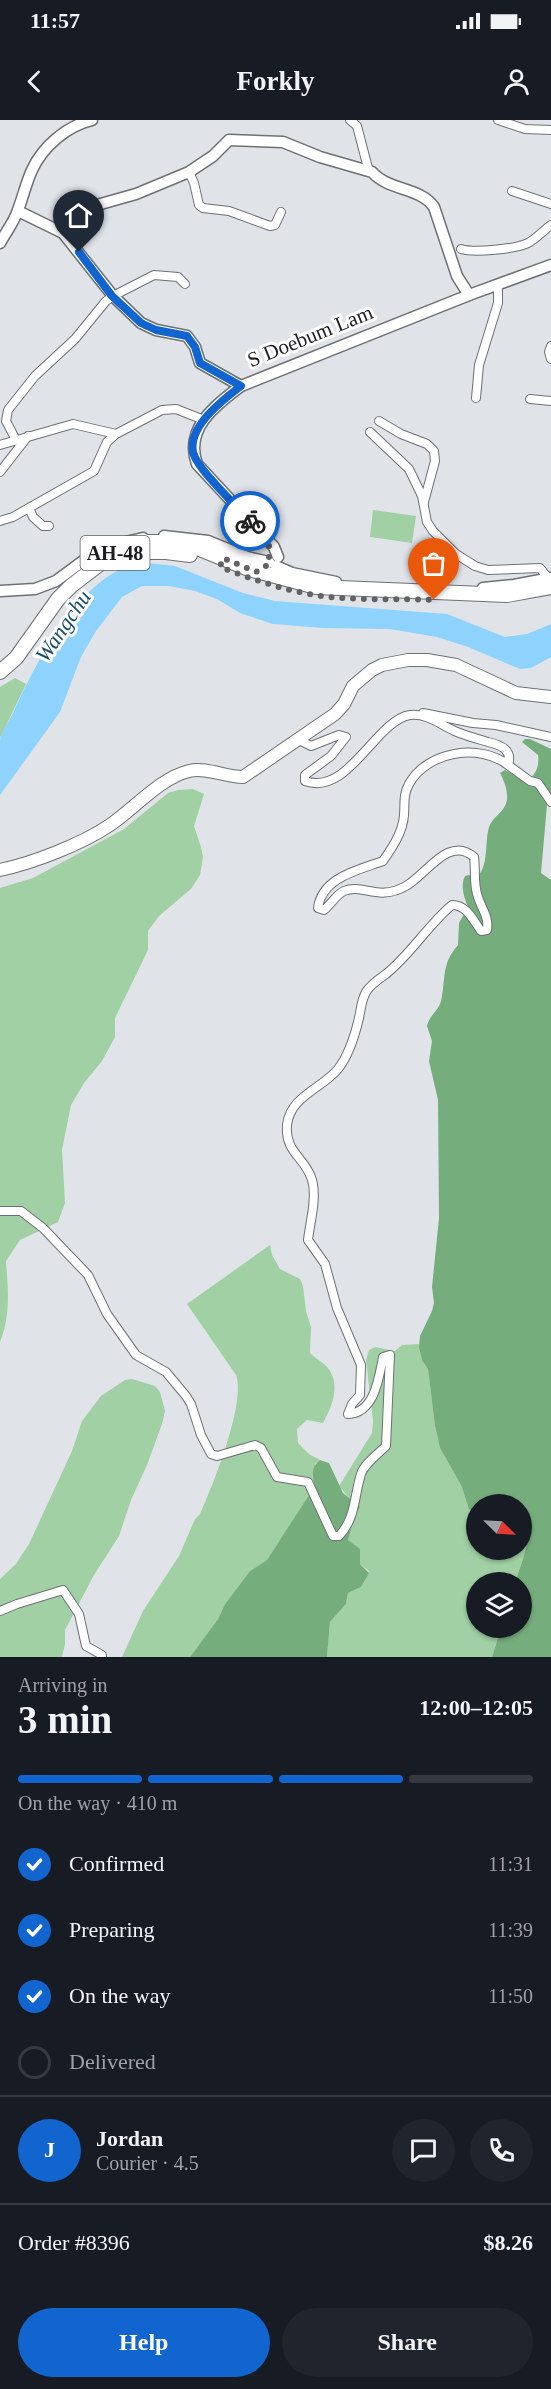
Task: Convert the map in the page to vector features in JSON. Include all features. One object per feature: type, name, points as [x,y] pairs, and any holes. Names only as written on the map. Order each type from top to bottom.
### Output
[{"type":"highway","name":"AH-48","points":[[0,672],[16,658],[58,599],[71,586],[99,563],[124,548],[147,542],[169,542],[195,548],[222,562]]},
{"type":"highway","name":"AH-48","points":[[0,682],[22,663],[50,622],[76,592],[117,561],[144,551],[222,562],[269,565],[316,587],[495,595],[529,593],[550,581]]},
{"type":"highway","name":"AH-48","points":[[269,565],[301,593],[495,603],[551,596]]},
{"type":"main road","points":[[0,870],[20,866],[93,836],[166,781],[179,774],[201,769],[243,777],[339,711],[353,686],[372,670],[382,665],[400,661],[427,660],[456,665],[516,693],[551,697]]},
{"type":"street","points":[[0,243],[18,211],[32,169],[38,160],[63,133],[92,120]]},
{"type":"street","points":[[350,120],[357,126],[368,168],[377,178],[429,200],[434,207],[457,276],[469,295]]},
{"type":"street","points":[[498,120],[525,129],[551,130]]},
{"type":"street","points":[[63,233],[97,206],[136,194],[189,172],[213,156],[225,143],[235,140],[283,142],[320,157],[372,172]]},
{"type":"street","points":[[189,172],[199,205],[203,208],[229,212],[270,226],[275,225],[281,212]]},
{"type":"street","points":[[512,191],[551,204]]},
{"type":"street","points":[[18,211],[63,233],[124,309],[149,327],[187,336],[195,347],[200,363],[241,386]]},
{"type":"street","points":[[461,249],[491,250],[526,244],[551,225]]},
{"type":"street","name":"S Doebum Lam","points":[[269,565],[269,542],[198,464],[193,452],[193,444],[204,420],[218,404],[241,386],[469,295],[551,265]]},
{"type":"street","points":[[16,440],[6,421],[8,410],[35,376],[75,339],[112,296],[154,274],[178,277],[185,284]]},
{"type":"street","points":[[476,398],[479,365],[498,303],[498,286]]},
{"type":"street","points":[[551,346],[549,352],[551,358]]},
{"type":"street","points":[[531,399],[551,401]]},
{"type":"street","points":[[0,521],[13,517],[94,471],[108,442],[116,434],[162,411],[176,408],[204,420]]},
{"type":"street","points":[[380,421],[401,434],[427,444],[434,451],[435,460],[424,503]]},
{"type":"street","points":[[0,445],[73,424],[116,434]]},
{"type":"street","points":[[0,591],[35,589],[56,581],[87,558],[113,545],[163,536],[208,541],[292,573],[333,581],[490,589],[550,581],[540,568],[488,570],[464,560],[433,531],[427,522],[424,503],[409,469],[370,432]]},
{"type":"street","points":[[0,471],[29,435]]},
{"type":"street","points":[[29,508],[33,517],[43,526],[49,526]]},
{"type":"street","points":[[297,738],[311,746],[339,735],[346,737],[331,756],[305,775],[305,781],[313,784],[324,783],[335,778],[364,754],[391,725],[403,717],[413,715],[430,713],[454,720],[496,725],[551,737]]},
{"type":"street","points":[[413,715],[438,721],[472,738],[500,745],[511,758],[508,765]]},
{"type":"street","points":[[0,1211],[21,1211],[43,1228],[88,1275],[108,1314],[136,1355],[166,1372],[186,1396],[211,1454],[217,1456],[255,1445],[261,1448],[277,1477],[308,1482],[333,1536],[339,1536],[348,1526],[361,1472],[386,1446],[390,1355],[383,1357],[375,1391],[365,1407],[356,1414],[348,1414],[352,1404],[360,1395],[362,1365],[337,1308],[325,1264],[308,1240],[313,1189],[311,1178],[292,1152],[286,1137],[287,1121],[305,1095],[333,1076],[343,1063],[367,989],[402,959],[442,913],[452,905],[459,905],[466,910],[481,931],[487,930],[488,921],[478,898],[474,880],[474,857],[467,851],[457,849],[446,854],[406,887],[393,892],[382,894],[354,888],[341,892],[324,910],[318,908],[319,902],[325,891],[336,881],[358,868],[383,861],[399,834],[404,816],[403,802],[415,774],[447,756],[467,752],[483,755],[508,765],[530,781],[538,783],[551,802]]},
{"type":"street","points":[[0,1611],[63,1590],[79,1614],[86,1646],[102,1657]]},
{"type":"green space","points":[[373,510],[416,516],[412,543],[370,537]]},
{"type":"green space","points":[[15,678],[26,684],[0,738],[0,687]]},
{"type":"green space","points":[[530,739],[551,749],[551,793],[547,805],[541,873],[551,880],[551,1657],[492,1657],[498,1638],[532,1638],[532,1572],[518,1572],[523,1560],[532,1560],[532,1494],[466,1494],[466,1500],[462,1487],[440,1448],[435,1426],[428,1369],[422,1360],[419,1347],[420,1336],[434,1303],[432,1287],[439,1218],[438,1100],[429,1061],[432,1041],[427,1026],[440,1004],[446,965],[458,945],[459,923],[468,907],[463,891],[465,876],[469,875],[475,880],[480,874],[485,861],[489,827],[506,804],[506,789],[500,773],[505,770],[526,782],[532,777],[537,767],[538,755],[522,742]]},
{"type":"green space","points":[[193,789],[204,794],[194,826],[203,857],[200,875],[191,889],[159,916],[148,931],[148,950],[115,1018],[115,1037],[102,1061],[84,1083],[71,1105],[62,1150],[65,1203],[58,1222],[20,1240],[6,1261],[7,1312],[0,1342],[0,888],[33,878],[124,829],[168,793]]},
{"type":"green space","points":[[270,1245],[272,1255],[280,1269],[300,1279],[311,1327],[310,1353],[328,1368],[334,1382],[334,1396],[323,1423],[307,1420],[297,1429],[298,1443],[309,1454],[320,1460],[315,1464],[315,1486],[267,1560],[250,1571],[190,1657],[122,1657],[143,1611],[179,1556],[195,1519],[200,1514],[227,1444],[236,1404],[238,1388],[236,1375],[187,1304]]},
{"type":"green space","points":[[419,1344],[422,1359],[428,1368],[440,1448],[466,1497],[466,1560],[522,1560],[518,1572],[466,1572],[466,1638],[498,1638],[492,1657],[327,1657],[330,1622],[346,1604],[348,1593],[361,1587],[369,1571],[360,1564],[359,1549],[348,1540],[347,1513],[353,1512],[349,1498],[339,1486],[372,1433],[373,1421],[366,1360],[369,1350],[375,1347],[395,1351],[402,1345]]},
{"type":"green space","points":[[132,1379],[155,1386],[160,1392],[165,1411],[162,1424],[119,1536],[94,1575],[65,1630],[62,1657],[0,1657],[0,1579],[16,1564],[29,1544],[72,1451],[82,1421],[101,1396],[125,1380]]},
{"type":"green space","points":[[320,1460],[329,1463],[343,1493],[360,1507],[357,1512],[347,1513],[347,1518],[352,1525],[348,1540],[360,1549],[360,1564],[369,1573],[361,1587],[348,1593],[346,1604],[330,1622],[327,1657],[190,1657],[250,1571],[267,1560],[315,1486],[313,1471]]},
{"type":"water","name":"Wangchu","points":[[138,562],[175,566],[243,593],[275,601],[447,614],[505,637],[527,634],[551,624],[551,657],[531,668],[520,669],[468,647],[437,637],[390,629],[323,628],[273,624],[240,613],[217,599],[195,591],[169,586],[142,586],[122,597],[96,631],[81,657],[60,712],[0,795],[0,740],[48,645],[62,623],[97,585],[116,571]]},
{"type":"way so far","points":[[250,521],[269,542],[269,564],[256,572],[223,558],[220,567],[247,578],[301,593],[434,600]]},
{"type":"route","points":[[79,252],[124,309],[141,323],[156,330],[187,336],[195,347],[200,363],[241,386],[218,404],[204,420],[196,435],[193,452],[198,464],[250,521]]}]
